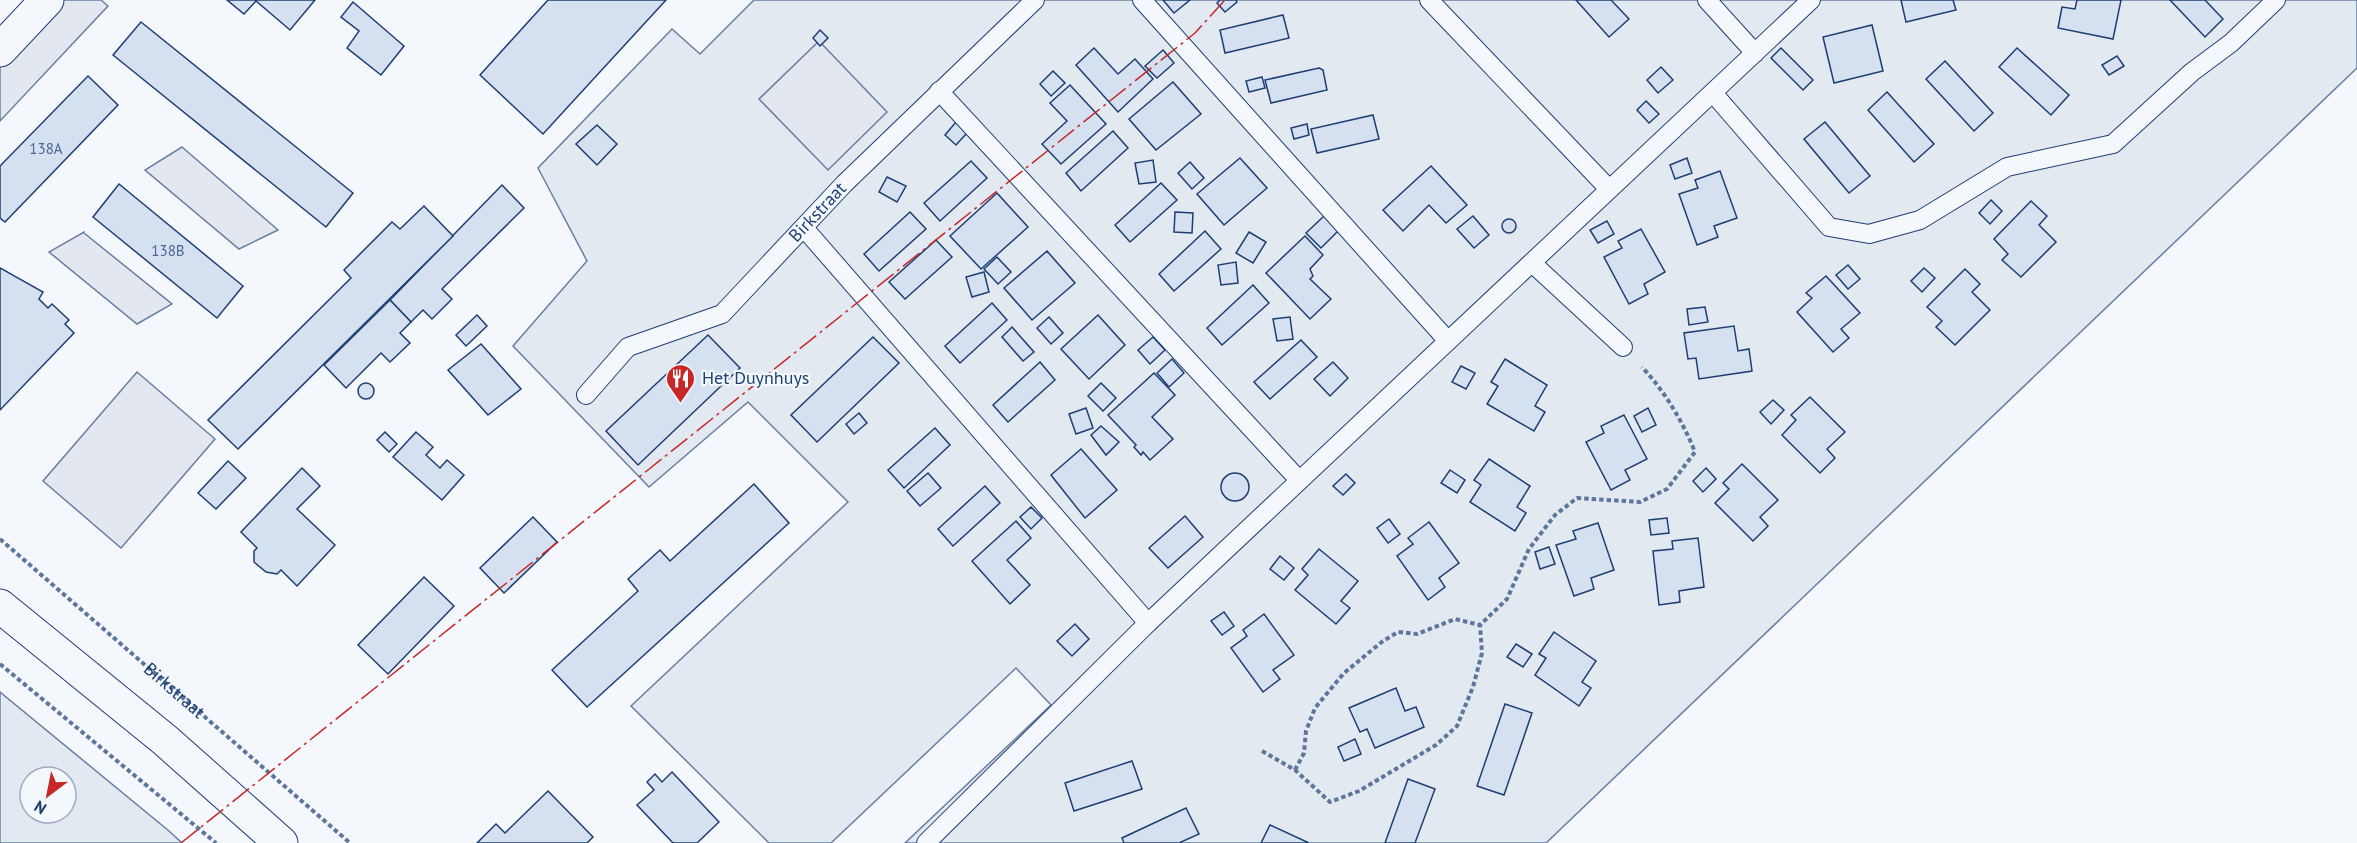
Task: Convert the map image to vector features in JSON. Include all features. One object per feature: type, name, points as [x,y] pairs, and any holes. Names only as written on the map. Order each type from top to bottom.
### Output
[{"type":"main road","points":[[0,50],[47,0]]},
{"type":"main road","points":[[0,606],[165,740],[281,843]]},
{"type":"lane","name":"Birkstraat","points":[[586,395],[628,347],[722,314],[844,184],[1035,0]]},
{"type":"lane","points":[[1142,0],[1448,341]]},
{"type":"lane","points":[[1429,0],[1609,189]]},
{"type":"lane","points":[[1707,0],[1755,52]]},
{"type":"lane","points":[[926,843],[1148,623],[1811,0]]},
{"type":"lane","points":[[1713,93],[1829,227],[1869,234],[1920,220],[2007,167],[2114,144],[2192,72],[2231,43],[2276,0]]},
{"type":"lane","points":[[939,91],[1299,480]]},
{"type":"lane","points":[[804,228],[1148,623]]},
{"type":"lane","points":[[1532,263],[1623,347]]},
{"type":"path","points":[[1480,625],[1507,599],[1529,549],[1555,515],[1577,498],[1640,502],[1666,489],[1695,452],[1684,426],[1658,385],[1623,347]]},
{"type":"path","name":"Birkstraat","points":[[0,539],[350,843]]},
{"type":"path","points":[[1295,770],[1304,753],[1306,731],[1315,708],[1344,673],[1383,641],[1398,632],[1417,634],[1455,619],[1480,625]]},
{"type":"path","points":[[1262,751],[1295,770],[1330,802],[1359,791],[1436,745],[1456,726],[1473,687],[1482,653],[1480,625]]},
{"type":"path","points":[[0,664],[216,843]]},
{"type":"shaded area","points":[[47,0],[101,0],[108,6],[0,121],[0,50]]},
{"type":"shaded area","points":[[754,0],[2357,0],[2357,68],[1546,843],[905,843],[1051,705],[1016,668],[831,843],[769,843],[631,706],[848,502],[748,402],[649,487],[513,346],[587,261],[538,168],[672,29],[700,54]]},
{"type":"shaded area","points":[[819,41],[887,112],[828,170],[759,99]]},
{"type":"shaded area","points":[[182,147],[278,230],[239,249],[145,170]]},
{"type":"shaded area","points":[[84,232],[172,304],[137,324],[49,252]]},
{"type":"shaded area","points":[[137,372],[215,439],[121,548],[43,481]]},
{"type":"shaded area","points":[[0,692],[169,831],[182,843],[0,843]]},
{"type":"building","points":[[227,0],[315,0],[290,30],[256,1],[244,14]]},
{"type":"building","points":[[548,0],[666,0],[543,134],[480,75]]},
{"type":"building","points":[[1163,0],[1190,0],[1174,13]]},
{"type":"building","points":[[1220,0],[1236,0],[1237,2],[1225,12],[1217,3]]},
{"type":"building","points":[[1576,0],[1611,0],[1629,19],[1609,37]]},
{"type":"building","points":[[1901,0],[1953,0],[1956,10],[1906,22]]},
{"type":"building","points":[[2077,0],[2121,0],[2113,39],[2058,28],[2062,7],[2075,9]]},
{"type":"building","points":[[2170,0],[2205,0],[2223,19],[2205,37]]},
{"type":"building","points":[[353,2],[404,46],[381,75],[347,48],[359,31],[341,17]]},
{"type":"building","points":[[1283,15],[1289,38],[1225,53],[1220,30]]},
{"type":"building","points":[[141,22],[353,193],[326,227],[113,55]]},
{"type":"building","points":[[1872,25],[1883,71],[1834,83],[1823,37]]},
{"type":"building","points":[[820,30],[828,38],[820,46],[813,38]]},
{"type":"building","points":[[1094,48],[1118,74],[1135,59],[1153,79],[1118,112],[1076,65]]},
{"type":"building","points":[[1781,48],[1813,80],[1803,90],[1771,58]]},
{"type":"building","points":[[2017,48],[2069,95],[2051,115],[1999,67]]},
{"type":"building","points":[[1163,50],[1174,63],[1157,78],[1145,66]]},
{"type":"building","points":[[2117,56],[2124,66],[2109,75],[2102,65]]},
{"type":"building","points":[[1945,61],[1993,113],[1974,131],[1926,79]]},
{"type":"building","points":[[1661,67],[1673,80],[1658,93],[1647,80]]},
{"type":"building","points":[[1319,68],[1323,70],[1327,90],[1271,103],[1265,80]]},
{"type":"building","points":[[1053,71],[1065,83],[1051,96],[1040,84]]},
{"type":"building","points":[[88,76],[118,105],[5,222],[0,218],[0,166]]},
{"type":"building","points":[[1262,77],[1265,88],[1249,92],[1246,81]]},
{"type":"building","points":[[1173,82],[1201,114],[1156,150],[1129,119]]},
{"type":"building","points":[[1070,85],[1106,124],[1061,164],[1042,144],[1067,121],[1050,103]]},
{"type":"building","points":[[1887,92],[1934,144],[1914,162],[1868,110]]},
{"type":"building","points":[[1646,101],[1659,114],[1649,123],[1637,110]]},
{"type":"building","points":[[1373,115],[1379,139],[1317,153],[1311,129]]},
{"type":"building","points":[[956,122],[967,133],[956,145],[945,135]]},
{"type":"building","points":[[1825,122],[1870,176],[1849,193],[1804,139]]},
{"type":"building","points":[[1307,124],[1309,135],[1294,139],[1291,128]]},
{"type":"building","points":[[597,125],[617,144],[597,165],[576,144]]},
{"type":"building","points":[[1113,131],[1128,148],[1081,191],[1066,173]]},
{"type":"building","points":[[1240,158],[1267,188],[1224,225],[1197,194]]},
{"type":"building","points":[[1687,158],[1692,173],[1675,179],[1670,165]]},
{"type":"building","points":[[1153,160],[1156,182],[1139,184],[1135,163]]},
{"type":"building","points":[[971,161],[987,178],[940,221],[924,203]]},
{"type":"building","points":[[1190,162],[1204,178],[1192,189],[1178,173]]},
{"type":"building","points":[[1431,166],[1467,205],[1446,223],[1429,205],[1403,231],[1383,210]]},
{"type":"building","points":[[1720,171],[1737,218],[1714,226],[1718,237],[1697,245],[1679,194],[1698,188],[1695,180]]},
{"type":"building","points":[[887,177],[906,186],[897,202],[879,192]]},
{"type":"building","points":[[1161,183],[1177,200],[1130,242],[1115,225]]},
{"type":"building","points":[[119,184],[243,286],[217,318],[93,217]]},
{"type":"building","points":[[502,185],[524,208],[442,289],[452,299],[432,319],[423,310],[411,322],[390,300]]},
{"type":"building","points":[[997,193],[1028,227],[981,269],[950,236]]},
{"type":"building","points":[[1991,200],[2002,211],[1990,224],[1979,213]]},
{"type":"building","points":[[2031,201],[2047,216],[2039,225],[2056,242],[2021,277],[2002,260],[2008,254],[1994,239]]},
{"type":"building","points":[[424,206],[453,236],[238,449],[208,420],[351,278],[344,270],[392,222],[400,229]]},
{"type":"building","points":[[910,212],[926,229],[879,271],[864,254]]},
{"type":"building","points":[[1175,212],[1193,213],[1192,233],[1174,232]]},
{"type":"building","points":[[1324,216],[1338,231],[1321,248],[1306,233]]},
{"type":"building","points":[[1473,216],[1489,235],[1474,248],[1457,229]]},
{"type":"building","points":[[1506,219],[1512,219],[1516,226],[1512,233],[1506,233],[1502,229],[1502,223]]},
{"type":"building","points":[[1607,221],[1614,234],[1598,243],[1590,230]]},
{"type":"building","points":[[1641,229],[1665,272],[1644,284],[1648,294],[1629,304],[1604,257],[1622,248],[1618,241]]},
{"type":"building","points":[[1205,231],[1221,249],[1174,291],[1159,274]]},
{"type":"building","points":[[1249,232],[1266,242],[1253,263],[1236,253]]},
{"type":"building","points":[[1305,236],[1323,255],[1310,269],[1313,276],[1310,279],[1331,299],[1310,319],[1266,273]]},
{"type":"building","points":[[936,240],[952,257],[905,299],[889,282]]},
{"type":"building","points":[[1047,251],[1075,283],[1032,320],[1004,288]]},
{"type":"building","points":[[997,257],[1011,272],[998,284],[984,269]]},
{"type":"building","points":[[1236,262],[1238,283],[1221,285],[1218,265]]},
{"type":"building","points":[[1848,265],[1860,279],[1848,289],[1836,275]]},
{"type":"building","points":[[0,268],[43,292],[39,299],[48,308],[52,304],[69,320],[65,324],[74,333],[0,410]]},
{"type":"building","points":[[1924,268],[1935,278],[1922,292],[1911,281]]},
{"type":"building","points":[[1965,269],[1980,284],[1972,292],[1990,310],[1955,345],[1936,327],[1942,321],[1927,307]]},
{"type":"building","points":[[984,272],[989,292],[972,297],[966,277]]},
{"type":"building","points":[[1826,276],[1860,313],[1841,329],[1849,338],[1833,352],[1797,312],[1812,298],[1806,293]]},
{"type":"building","points":[[1253,285],[1269,303],[1222,345],[1207,328]]},
{"type":"building","points":[[390,300],[411,322],[400,333],[410,343],[390,362],[381,353],[346,388],[324,365]]},
{"type":"building","points":[[992,303],[1007,320],[960,363],[945,346]]},
{"type":"building","points":[[1705,307],[1708,322],[1689,325],[1687,309]]},
{"type":"building","points":[[477,315],[487,326],[466,346],[456,335]]},
{"type":"building","points":[[1098,315],[1125,345],[1089,379],[1061,349]]},
{"type":"building","points":[[1049,317],[1063,333],[1051,344],[1037,328]]},
{"type":"building","points":[[1290,317],[1293,339],[1277,341],[1273,319]]},
{"type":"building","points":[[1734,326],[1738,351],[1749,349],[1752,371],[1699,379],[1696,358],[1688,359],[1684,333]]},
{"type":"building","points":[[1012,327],[1034,352],[1023,361],[1002,337]]},
{"type":"building","points":[[708,335],[740,368],[638,465],[606,431]]},
{"type":"building","points":[[873,337],[899,363],[817,442],[791,415]]},
{"type":"building","points":[[1153,337],[1165,350],[1150,364],[1138,350]]},
{"type":"building","points":[[1301,340],[1317,357],[1270,399],[1254,382]]},
{"type":"building","points":[[481,344],[521,389],[488,415],[448,370]]},
{"type":"building","points":[[1172,359],[1184,373],[1169,387],[1157,373]]},
{"type":"building","points":[[1505,359],[1547,385],[1535,406],[1545,412],[1534,431],[1487,404],[1498,386],[1491,382]]},
{"type":"building","points":[[1040,362],[1055,380],[1008,422],[993,405]]},
{"type":"building","points":[[1333,362],[1348,378],[1330,396],[1314,379]]},
{"type":"building","points":[[1461,366],[1475,373],[1466,389],[1452,382]]},
{"type":"building","points":[[1154,373],[1175,395],[1152,417],[1173,439],[1150,460],[1143,452],[1141,455],[1134,447],[1136,445],[1108,415]]},
{"type":"building","points":[[366,383],[372,385],[374,391],[372,397],[366,399],[360,397],[358,391],[360,385]]},
{"type":"building","points":[[1101,383],[1116,398],[1103,411],[1088,396]]},
{"type":"building","points":[[1810,397],[1845,432],[1827,449],[1835,458],[1820,473],[1782,435],[1796,420],[1791,415]]},
{"type":"building","points":[[1773,400],[1784,410],[1771,424],[1760,412]]},
{"type":"building","points":[[1086,408],[1093,428],[1076,434],[1069,414]]},
{"type":"building","points":[[1648,408],[1656,425],[1642,432],[1634,416]]},
{"type":"building","points":[[859,413],[867,423],[854,434],[846,424]]},
{"type":"building","points":[[1624,415],[1647,459],[1625,470],[1630,480],[1611,490],[1586,442],[1604,433],[1601,426]]},
{"type":"building","points":[[1101,426],[1119,442],[1106,455],[1091,435]]},
{"type":"building","points":[[935,428],[950,445],[904,488],[888,470]]},
{"type":"building","points":[[385,432],[397,444],[389,452],[377,440]]},
{"type":"building","points":[[416,432],[433,447],[426,455],[440,468],[447,460],[464,475],[442,500],[393,457]]},
{"type":"building","points":[[1081,449],[1117,490],[1085,518],[1051,475]]},
{"type":"building","points":[[1489,459],[1530,486],[1517,507],[1526,513],[1515,531],[1470,502],[1481,485],[1474,480]]},
{"type":"building","points":[[228,461],[246,478],[216,509],[198,493]]},
{"type":"building","points":[[1742,464],[1778,500],[1760,517],[1768,526],[1753,541],[1715,503],[1729,489],[1723,483]]},
{"type":"building","points":[[302,468],[320,486],[297,509],[335,545],[297,586],[281,570],[277,574],[266,572],[254,562],[254,551],[257,548],[241,532]]},
{"type":"building","points":[[1706,468],[1716,479],[1703,492],[1693,481]]},
{"type":"building","points":[[1450,470],[1465,480],[1457,493],[1441,483]]},
{"type":"building","points":[[928,473],[941,488],[920,506],[907,491]]},
{"type":"building","points":[[1235,473],[1245,477],[1249,487],[1245,497],[1235,501],[1225,497],[1221,487],[1225,477]]},
{"type":"building","points":[[1346,474],[1355,483],[1343,495],[1333,486]]},
{"type":"building","points":[[754,484],[789,523],[587,707],[552,670],[638,591],[628,579],[660,550],[670,561]]},
{"type":"building","points":[[985,486],[1000,503],[953,546],[938,529]]},
{"type":"building","points":[[1031,507],[1042,518],[1031,529],[1020,517]]},
{"type":"building","points":[[1185,516],[1203,537],[1168,568],[1149,548]]},
{"type":"building","points":[[533,517],[557,542],[504,593],[480,568]]},
{"type":"building","points":[[1667,518],[1669,533],[1651,535],[1649,520]]},
{"type":"building","points":[[1389,519],[1400,534],[1388,543],[1377,528]]},
{"type":"building","points":[[1016,521],[1031,538],[1007,560],[1030,585],[1010,604],[972,561]]},
{"type":"building","points":[[1429,522],[1459,563],[1439,578],[1445,587],[1428,600],[1397,556],[1413,544],[1408,538]]},
{"type":"building","points":[[1598,523],[1614,570],[1591,578],[1594,589],[1574,596],[1556,545],[1576,539],[1573,531]]},
{"type":"building","points":[[1698,538],[1704,587],[1679,591],[1680,602],[1659,605],[1653,551],[1673,549],[1672,541]]},
{"type":"building","points":[[1549,547],[1555,564],[1540,569],[1535,552]]},
{"type":"building","points":[[1319,549],[1358,581],[1341,601],[1350,608],[1336,624],[1295,590],[1308,575],[1302,569]]},
{"type":"building","points":[[1280,556],[1294,568],[1284,580],[1270,569]]},
{"type":"building","points":[[424,577],[454,606],[388,674],[358,645]]},
{"type":"building","points":[[1224,612],[1234,626],[1222,635],[1211,621]]},
{"type":"building","points":[[1264,614],[1294,655],[1273,670],[1280,679],[1263,692],[1231,648],[1247,636],[1243,630]]},
{"type":"building","points":[[1075,624],[1089,639],[1072,656],[1057,641]]},
{"type":"building","points":[[1554,632],[1596,661],[1582,682],[1591,688],[1579,706],[1535,675],[1546,658],[1539,654]]},
{"type":"building","points":[[1516,644],[1532,654],[1523,667],[1507,657]]},
{"type":"building","points":[[1396,688],[1405,711],[1416,707],[1424,727],[1375,748],[1367,729],[1360,732],[1349,708]]},
{"type":"building","points":[[1505,704],[1532,713],[1504,795],[1477,786]]},
{"type":"building","points":[[1355,739],[1361,754],[1344,761],[1338,747]]},
{"type":"building","points":[[1132,761],[1142,789],[1074,811],[1065,783]]},
{"type":"building","points":[[672,772],[719,822],[697,843],[673,843],[637,805],[654,790],[647,782],[655,774],[662,782]]},
{"type":"building","points":[[1408,779],[1435,789],[1415,843],[1385,843]]},
{"type":"building","points":[[548,791],[593,837],[587,843],[477,843],[496,824],[505,833]]},
{"type":"building","points":[[1186,808],[1199,834],[1179,843],[1124,843],[1122,838]]},
{"type":"building","points":[[1270,825],[1309,843],[1261,843]]},
{"type":"power","points":[[181,843],[1195,33],[1225,0]]},
{"type":"place","name":"Het Duynhuys","points":[[681,404]]}]
